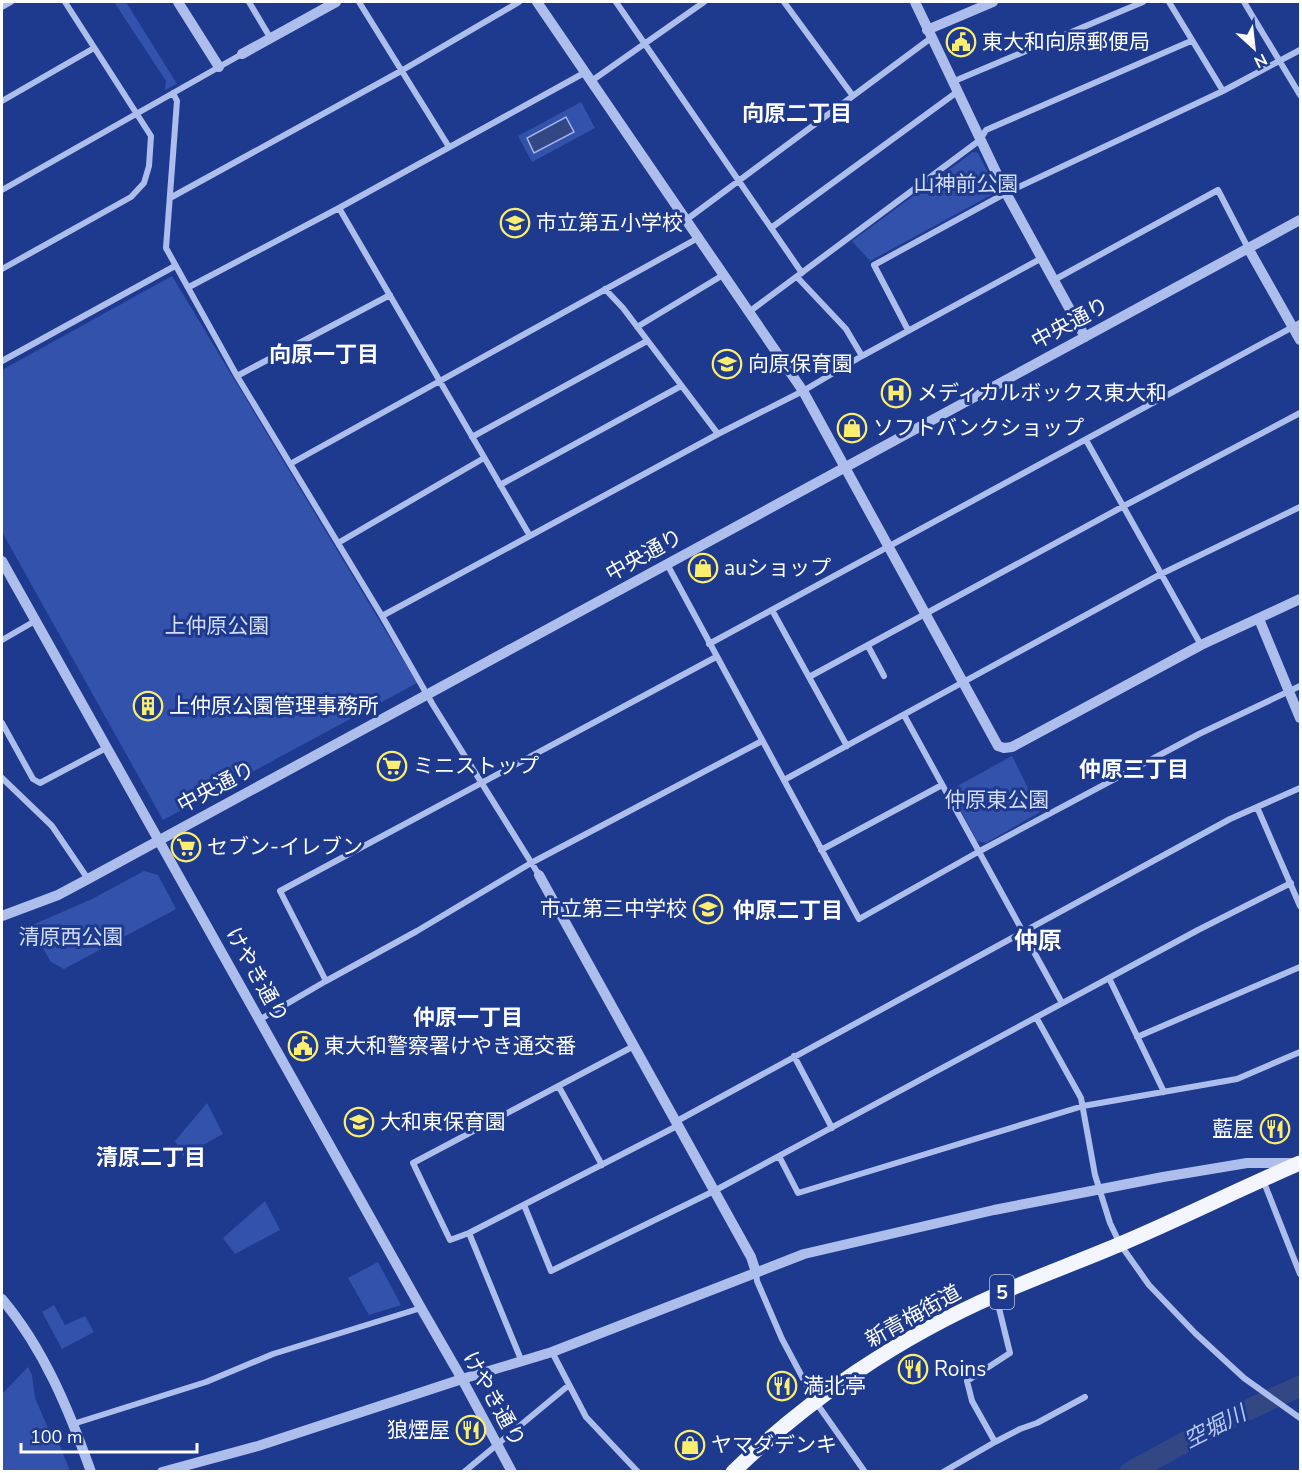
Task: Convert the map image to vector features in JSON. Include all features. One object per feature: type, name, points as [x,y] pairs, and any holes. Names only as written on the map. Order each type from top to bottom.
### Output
[{"type":"main road","name":"新青梅街道","points":[[733,1472],[815,1401],[914,1337],[996,1295],[1120,1244],[1300,1163]]},
{"type":"street","points":[[2,7],[11,2]]},
{"type":"street","points":[[2,269],[131,197],[144,183],[149,166],[152,136],[66,2]]},
{"type":"street","points":[[178,2],[219,67]]},
{"type":"street","points":[[249,2],[271,39]]},
{"type":"street","points":[[2,190],[336,2]]},
{"type":"street","points":[[359,2],[449,147]]},
{"type":"street","points":[[170,198],[401,71],[519,2]]},
{"type":"street","points":[[537,2],[803,391],[998,746],[1012,747],[1201,645],[1300,599]]},
{"type":"street","points":[[616,2],[771,228],[799,275],[846,329],[862,356]]},
{"type":"street","points":[[189,287],[449,147],[587,78],[645,44],[704,2]]},
{"type":"street","points":[[784,2],[853,96]]},
{"type":"street","points":[[915,2],[1006,192],[1085,337]]},
{"type":"street","points":[[686,220],[853,96],[929,34],[993,2]]},
{"type":"street","points":[[771,228],[954,87],[1143,2]]},
{"type":"street","points":[[1168,2],[1223,91]]},
{"type":"street","points":[[1247,3],[1300,95]]},
{"type":"street","points":[[749,312],[980,140],[986,130],[1191,41]]},
{"type":"street","points":[[2,101],[94,48]]},
{"type":"street","points":[[908,330],[874,265],[1006,192],[1223,91],[1300,50]]},
{"type":"street","points":[[174,93],[177,101],[166,248],[175,266],[189,287],[237,376],[480,782],[539,875],[752,1257],[757,1281],[782,1339],[815,1401],[865,1472]]},
{"type":"street","points":[[1054,280],[1218,190],[1248,248],[1297,325],[1300,340]]},
{"type":"street","points":[[339,208],[530,536]]},
{"type":"street","name":"中央通り","points":[[2,916],[58,896],[1300,220]]},
{"type":"street","points":[[290,464],[698,238]]},
{"type":"street","points":[[382,616],[718,434],[803,391],[908,330],[1042,258]]},
{"type":"street","points":[[2,361],[175,266]]},
{"type":"street","points":[[637,327],[723,275]]},
{"type":"street","points":[[605,289],[623,308],[718,434]]},
{"type":"street","points":[[237,376],[390,295]]},
{"type":"street","points":[[709,644],[1297,325]]},
{"type":"street","points":[[472,437],[647,341]]},
{"type":"street","points":[[500,485],[681,386]]},
{"type":"street","points":[[809,677],[1300,413]]},
{"type":"street","points":[[1086,440],[1201,645]]},
{"type":"street","points":[[338,543],[484,458]]},
{"type":"street","points":[[784,780],[1161,574],[1300,507]]},
{"type":"street","name":"けやき通り","points":[[2,561],[420,1308],[462,1379],[512,1472]]},
{"type":"street","points":[[667,564],[859,919],[978,852],[1199,734],[1300,686]]},
{"type":"street","points":[[772,610],[847,746]]},
{"type":"street","points":[[1259,619],[1300,718]]},
{"type":"street","points":[[2,640],[35,621]]},
{"type":"street","points":[[868,646],[884,676]]},
{"type":"street","points":[[326,981],[280,891],[716,657]]},
{"type":"street","points":[[904,715],[1062,1004]]},
{"type":"street","points":[[2,723],[33,779],[40,783],[106,748]]},
{"type":"street","points":[[259,1020],[417,932],[531,863],[762,741]]},
{"type":"street","points":[[2,778],[52,826],[88,879]]},
{"type":"street","points":[[821,850],[942,785]]},
{"type":"street","points":[[635,1046],[413,1163],[450,1240],[469,1233],[602,1165],[794,1056],[1230,819],[1300,788]]},
{"type":"street","points":[[1257,807],[1300,906]]},
{"type":"street","points":[[525,1205],[551,1271],[714,1191],[1109,978],[1291,883]]},
{"type":"street","points":[[1137,1036],[1300,967]]},
{"type":"street","points":[[1109,978],[1164,1092]]},
{"type":"street","points":[[1036,1017],[1081,1098],[1095,1175],[1110,1223],[1120,1244],[1149,1286],[1195,1333],[1254,1386],[1300,1418]]},
{"type":"street","points":[[779,1156],[798,1193],[1083,1106],[1238,1079],[1300,1052]]},
{"type":"street","points":[[794,1056],[832,1128]]},
{"type":"street","points":[[560,1087],[602,1165]]},
{"type":"street","points":[[162,1472],[258,1446],[552,1352],[804,1254],[994,1210],[1101,1189],[1246,1163],[1300,1163]]},
{"type":"street","points":[[1263,1179],[1300,1274]]},
{"type":"street","points":[[469,1233],[522,1362]]},
{"type":"street","points":[[995,1442],[972,1401],[967,1381],[1010,1353],[996,1295]]},
{"type":"street","points":[[2,1299],[48,1368],[91,1472]]},
{"type":"street","points":[[73,1424],[206,1382],[273,1354],[420,1308]]},
{"type":"street","points":[[552,1352],[586,1417],[638,1472]]},
{"type":"street","points":[[464,1472],[569,1385]]},
{"type":"street","points":[[943,1472],[995,1442],[1085,1397]]},
{"type":"green space","points":[[114,2],[126,2],[177,84],[165,90],[166,81]]},
{"type":"green space","points":[[581,102],[595,128],[532,162],[518,136]]},
{"type":"green space","name":"山神前公園","points":[[973,152],[978,153],[995,187],[993,194],[870,261],[852,241]]},
{"type":"green space","name":"上仲原公園","points":[[172,276],[417,683],[163,820],[2,532],[2,370]]},
{"type":"green space","name":"仲原東公園","points":[[1012,756],[1040,812],[986,843],[977,841],[950,790]]},
{"type":"green space","name":"清原西公園","points":[[144,871],[158,875],[176,909],[64,969],[51,962],[30,926],[92,899]]},
{"type":"green space","points":[[207,1103],[223,1134],[183,1156],[175,1141]]},
{"type":"green space","points":[[265,1201],[280,1230],[235,1254],[223,1238]]},
{"type":"green space","points":[[378,1262],[401,1305],[369,1315],[348,1278]]},
{"type":"green space","points":[[54,1305],[65,1325],[85,1316],[94,1332],[62,1349],[42,1312]]},
{"type":"green space","points":[[28,1367],[32,1375],[35,1398],[70,1471],[2,1471],[2,1394]]},
{"type":"shaded area","points":[[566,117],[574,132],[534,153],[527,138]]},
{"type":"waterway","name":"空堀川","points":[[1130,1472],[1226,1420],[1300,1386]]},
{"type":"place","name":"東大和向原郵便局","points":[[961,42]]},
{"type":"place","name":"市立第五小学校","points":[[515,223]]},
{"type":"place","name":"向原保育園","points":[[727,364]]},
{"type":"place","name":"メディカルボックス東大和","points":[[896,393]]},
{"type":"place","name":"ソフトバンクショップ","points":[[852,428]]},
{"type":"place","name":"auショップ","points":[[703,568]]},
{"type":"place","name":"上仲原公園管理事務所","points":[[148,706]]},
{"type":"place","name":"ミニストップ","points":[[392,766]]},
{"type":"place","name":"セブン-イレブン","points":[[186,847]]},
{"type":"place","name":"市立第三中学校","points":[[708,909]]},
{"type":"place","name":"東大和警察署けやき通交番","points":[[303,1046]]},
{"type":"place","name":"大和東保育園","points":[[359,1122]]},
{"type":"place","name":"藍屋","points":[[1275,1129]]},
{"type":"place","name":"Roins","points":[[913,1369]]},
{"type":"place","name":"満北亭","points":[[782,1386]]},
{"type":"place","name":"狼煙屋","points":[[471,1430]]},
{"type":"place","name":"ヤマダデンキ","points":[[690,1445]]},
{"type":"district","name":"向原二丁目","points":[[797,114]]},
{"type":"district","name":"向原一丁目","points":[[324,355]]},
{"type":"district","name":"仲原三丁目","points":[[1134,770]]},
{"type":"district","name":"仲原二丁目","points":[[788,911]]},
{"type":"district","name":"仲原","points":[[1038,941]]},
{"type":"district","name":"仲原一丁目","points":[[468,1018]]},
{"type":"district","name":"清原二丁目","points":[[151,1158]]}]
